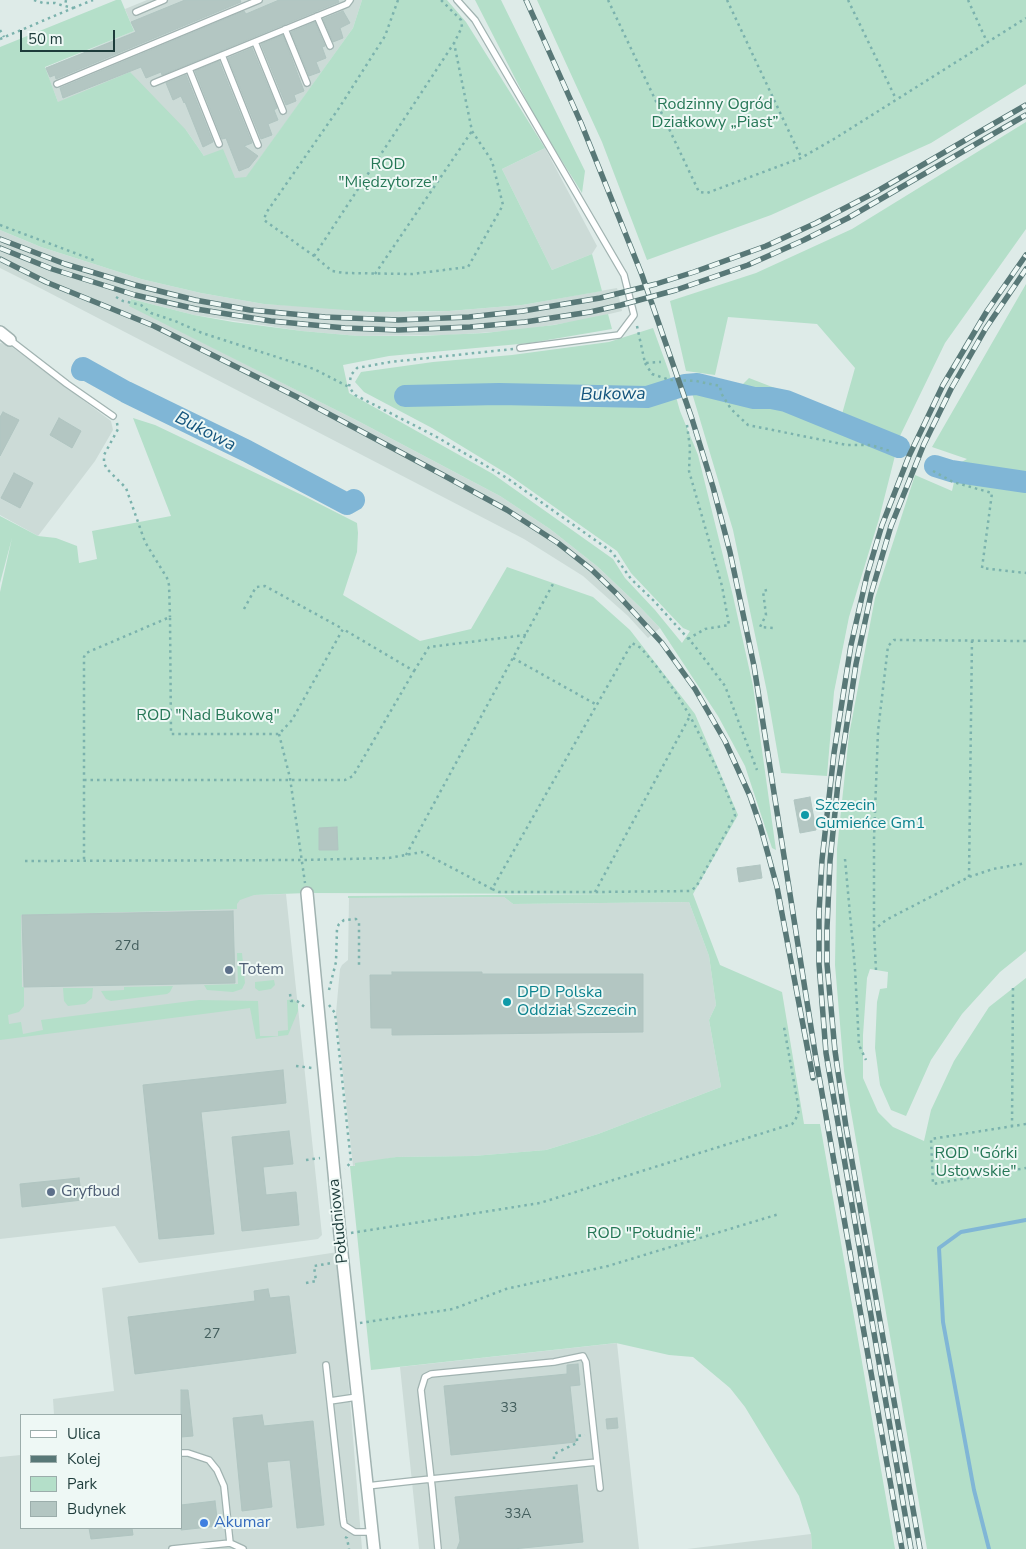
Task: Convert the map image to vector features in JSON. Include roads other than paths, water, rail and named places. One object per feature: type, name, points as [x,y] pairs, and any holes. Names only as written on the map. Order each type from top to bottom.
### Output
[{"type":"street","points":[[0,332],[10,340]]},
{"type":"street","name":"Południowa","points":[[306,893],[374,1549]]},
{"type":"lane","points":[[136,12],[164,0]]},
{"type":"lane","points":[[57,84],[260,0]]},
{"type":"lane","points":[[154,83],[347,4],[350,0]]},
{"type":"lane","points":[[457,0],[475,20],[624,274],[634,315],[619,335],[520,348]]},
{"type":"lane","points":[[317,16],[330,46]]},
{"type":"lane","points":[[285,29],[308,83]]},
{"type":"lane","points":[[255,42],[283,111]]},
{"type":"lane","points":[[222,55],[258,145]]},
{"type":"lane","points":[[189,68],[219,144]]},
{"type":"lane","points":[[10,340],[67,384],[113,416]]},
{"type":"lane","points":[[438,1549],[421,1390],[422,1380],[427,1375],[554,1362],[584,1356],[600,1488]]},
{"type":"lane","points":[[326,1365],[344,1525],[355,1532],[372,1532]]},
{"type":"lane","points":[[330,1400],[358,1397]]},
{"type":"lane","points":[[182,1453],[188,1452],[209,1460],[217,1470],[224,1486],[230,1543]]},
{"type":"lane","points":[[367,1486],[597,1462]]},
{"type":"lane","points":[[172,1549],[230,1543],[243,1549]]},
{"type":"waterway","name":"Bukowa","points":[[82,370],[83,368],[126,392],[247,451],[347,504],[354,500]]},
{"type":"waterway","name":"Bukowa","points":[[405,396],[499,394],[647,397],[685,385],[697,384],[754,398],[771,398],[786,401],[899,447]]},
{"type":"waterway","name":"Bukowa","points":[[935,466],[951,471],[1026,482]]},
{"type":"waterway","points":[[989,1549],[974,1490],[943,1322],[939,1248],[961,1232],[1026,1220]]},
{"type":"railway","points":[[526,0],[581,123],[642,275],[692,419],[713,487],[730,552],[754,666],[816,1059],[902,1549]]},
{"type":"railway","points":[[0,239],[65,264],[135,285],[195,300],[250,310],[325,317],[398,320],[469,317],[523,311],[600,298],[656,284],[766,246],[874,193],[1026,105]]},
{"type":"railway","points":[[0,248],[52,269],[135,295],[196,309],[271,321],[345,328],[398,330],[470,327],[525,322],[621,305],[676,290],[748,265],[848,218],[1026,115]]},
{"type":"railway","points":[[911,1549],[826,1053],[819,964],[822,860],[834,753],[851,645],[867,575],[882,525],[909,456],[943,385],[987,311],[1026,255]]},
{"type":"railway","points":[[0,259],[46,282],[154,326],[297,397],[443,475],[507,510],[558,543],[591,569],[617,594],[662,643],[695,689],[725,741],[750,796],[777,887],[813,1078]]},
{"type":"railway","points":[[920,1549],[846,1127],[835,1051],[827,964],[830,861],[838,783],[856,664],[871,594],[891,526],[924,444],[951,389],[986,328],[1026,269]]},
{"type":"place","name":"Szczecin Gumieńce Gm1","points":[[805,815]]},
{"type":"place","name":"Totem","points":[[229,970]]},
{"type":"place","name":"DPD Polska Oddział Szczecin","points":[[507,1002]]},
{"type":"place","name":"Gryfbud","points":[[51,1192]]},
{"type":"place","name":"Akumar","points":[[204,1523]]},
{"type":"park label","name":"Rodzinny Ogród Działkowy „Piast”","points":[[715,114]]},
{"type":"park label","name":"ROD \"Międzytorze\"","points":[[388,174]]},
{"type":"park label","name":"ROD \"Nad Bukową\"","points":[[208,716]]},
{"type":"park label","name":"ROD \"Górki Ustowskie\"","points":[[976,1163]]},
{"type":"park label","name":"ROD \"Południe\"","points":[[644,1234]]}]
